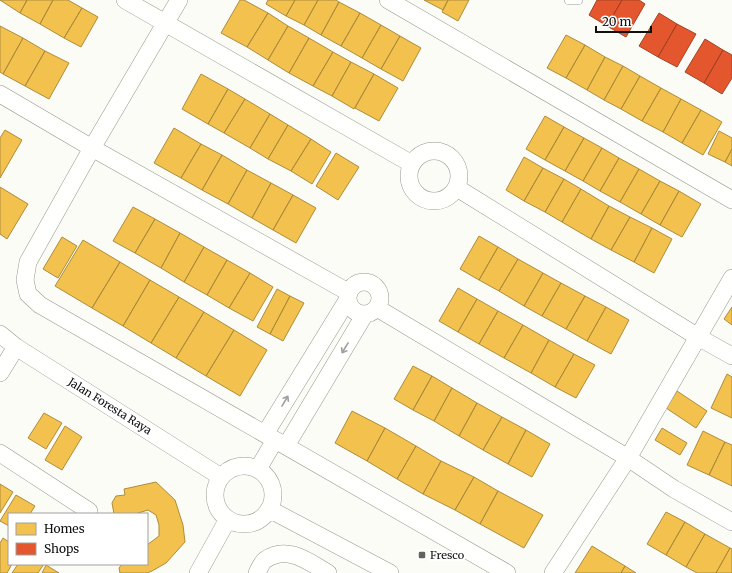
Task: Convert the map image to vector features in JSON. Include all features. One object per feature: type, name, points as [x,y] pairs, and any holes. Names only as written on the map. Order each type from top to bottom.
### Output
[{"type":"street","points":[[125,0],[412,164]]},
{"type":"street","points":[[179,0],[92,148],[28,262],[25,280],[28,294],[40,305],[506,573]]},
{"type":"street","points":[[388,0],[732,200]]},
{"type":"street","points":[[0,94],[348,295]]},
{"type":"street","points":[[437,151],[446,154],[454,160],[458,169],[460,178],[457,188],[450,196],[439,201],[428,201],[418,195],[411,186],[409,175],[412,164],[427,152],[437,151]]},
{"type":"street","points":[[457,188],[698,337],[732,356]]},
{"type":"street","points":[[553,573],[628,458],[732,278]]},
{"type":"street","points":[[258,469],[275,440],[352,287],[357,283],[363,282],[370,283],[375,286],[380,296],[380,303],[371,311],[275,440]]},
{"type":"street","points":[[348,295],[349,305],[353,310],[359,313],[371,311],[628,458],[674,489],[732,522]]},
{"type":"street","name":"Jalan Foresta Raya","points":[[0,334],[16,347],[221,477]]},
{"type":"street","points":[[0,373],[16,347]]},
{"type":"street","points":[[0,453],[89,511]]},
{"type":"street","points":[[238,466],[248,466],[258,469],[267,476],[272,487],[272,498],[269,509],[262,518],[251,523],[239,523],[228,518],[220,510],[215,499],[216,487],[221,477],[228,470],[238,466]]},
{"type":"street","points":[[269,509],[390,573]]},
{"type":"street","points":[[198,573],[228,518]]},
{"type":"street","points":[[257,573],[264,560],[280,552],[299,556],[328,573]]},
{"type":"lane","points":[[569,0],[578,0]]},
{"type":"building: Homes","points":[[0,0],[27,0],[20,13]]},
{"type":"building: Homes","points":[[27,0],[53,0],[40,24],[20,13]]},
{"type":"building: Homes","points":[[53,0],[68,0],[82,8],[64,38],[40,24]]},
{"type":"building: Homes","points":[[240,0],[244,0],[268,13],[247,47],[221,33]]},
{"type":"building: Homes","points":[[268,0],[295,0],[286,16],[266,4]]},
{"type":"building: Homes","points":[[295,0],[318,0],[304,25],[286,16]]},
{"type":"building: Homes","points":[[318,0],[336,0],[339,2],[321,35],[304,25]]},
{"type":"building: Homes","points":[[424,0],[448,0],[443,10]]},
{"type":"building: Homes","points":[[448,0],[469,0],[458,21],[442,12]]},
{"type":"building: Homes","points":[[339,2],[360,13],[341,46],[321,35]]},
{"type":"building: Homes","points":[[82,8],[98,17],[81,47],[64,38]]},
{"type":"building: Homes","points":[[268,13],[288,26],[268,60],[247,47]]},
{"type":"building: Homes","points":[[360,13],[381,25],[362,58],[341,46]]},
{"type":"building: Homes","points":[[381,25],[400,36],[381,69],[362,58]]},
{"type":"building: Homes","points":[[0,26],[23,38],[3,74],[0,72]]},
{"type":"building: Homes","points":[[288,26],[309,38],[289,73],[268,60]]},
{"type":"building: Homes","points":[[566,35],[585,45],[566,78],[547,68]]},
{"type":"building: Homes","points":[[400,36],[421,48],[403,81],[381,69]]},
{"type":"building: Homes","points":[[23,38],[45,51],[25,86],[3,74]]},
{"type":"building: Homes","points":[[309,38],[333,52],[313,86],[289,73]]},
{"type":"building: Homes","points":[[585,45],[605,57],[587,90],[566,78]]},
{"type":"building: Homes","points":[[45,51],[69,63],[49,99],[25,86]]},
{"type":"building: Homes","points":[[333,52],[351,62],[332,96],[313,86]]},
{"type":"building: Homes","points":[[605,57],[623,66],[604,100],[587,90]]},
{"type":"building: Homes","points":[[351,62],[374,74],[354,109],[332,96]]},
{"type":"building: Homes","points":[[623,66],[640,76],[621,109],[604,100]]},
{"type":"building: Homes","points":[[201,74],[228,89],[208,124],[182,109]]},
{"type":"building: Homes","points":[[374,74],[398,88],[379,121],[355,108]]},
{"type":"building: Homes","points":[[640,76],[661,88],[642,121],[621,109]]},
{"type":"building: Homes","points":[[661,88],[681,99],[663,132],[642,121]]},
{"type":"building: Homes","points":[[228,89],[245,99],[224,133],[208,124]]},
{"type":"building: Homes","points":[[245,99],[270,114],[250,148],[224,133]]},
{"type":"building: Homes","points":[[681,99],[701,110],[682,143],[663,132]]},
{"type":"building: Homes","points":[[701,110],[722,122],[703,155],[682,143]]},
{"type":"building: Homes","points":[[270,114],[288,125],[268,159],[250,148]]},
{"type":"building: Homes","points":[[545,116],[564,127],[545,160],[526,149]]},
{"type":"building: Homes","points":[[288,125],[311,139],[291,171],[268,159]]},
{"type":"building: Homes","points":[[564,127],[584,138],[565,171],[545,160]]},
{"type":"building: Homes","points":[[174,128],[201,144],[181,178],[154,163]]},
{"type":"building: Homes","points":[[5,130],[22,140],[0,178],[0,138]]},
{"type":"building: Homes","points":[[719,131],[732,138],[732,149],[725,162],[708,154]]},
{"type":"building: Homes","points":[[584,138],[602,148],[583,181],[565,171]]},
{"type":"building: Homes","points":[[311,139],[331,152],[312,184],[291,171]]},
{"type":"building: Homes","points":[[201,144],[222,155],[202,190],[181,178]]},
{"type":"building: Homes","points":[[602,148],[619,158],[600,191],[583,181]]},
{"type":"building: Homes","points":[[732,149],[732,166],[725,162]]},
{"type":"building: Homes","points":[[336,153],[359,167],[338,200],[316,186]]},
{"type":"building: Homes","points":[[222,155],[247,170],[228,204],[202,190]]},
{"type":"building: Homes","points":[[524,157],[543,168],[524,201],[506,190]]},
{"type":"building: Homes","points":[[619,158],[639,169],[620,202],[600,191]]},
{"type":"building: Homes","points":[[543,168],[564,179],[545,212],[524,201]]},
{"type":"building: Homes","points":[[639,169],[660,181],[641,214],[620,202]]},
{"type":"building: Homes","points":[[247,170],[271,183],[252,218],[228,204]]},
{"type":"building: Homes","points":[[564,179],[581,189],[562,222],[545,212]]},
{"type":"building: Homes","points":[[660,181],[679,191],[660,225],[641,214]]},
{"type":"building: Homes","points":[[271,183],[293,195],[273,230],[252,218]]},
{"type":"building: Homes","points":[[0,187],[28,204],[7,239],[0,234]]},
{"type":"building: Homes","points":[[581,189],[609,206],[591,239],[562,222]]},
{"type":"building: Homes","points":[[679,191],[701,204],[682,237],[660,225]]},
{"type":"building: Homes","points":[[293,195],[316,208],[296,243],[273,230]]},
{"type":"building: Homes","points":[[609,206],[630,217],[611,250],[591,239]]},
{"type":"building: Homes","points":[[133,207],[155,219],[135,253],[113,241]]},
{"type":"building: Homes","points":[[630,217],[652,228],[634,262],[611,250]]},
{"type":"building: Homes","points":[[155,219],[180,233],[161,268],[135,253]]},
{"type":"building: Homes","points":[[652,228],[672,239],[654,273],[634,262]]},
{"type":"building: Homes","points":[[180,233],[204,247],[184,282],[161,268]]},
{"type":"building: Homes","points":[[479,236],[498,247],[479,280],[460,269]]},
{"type":"building: Homes","points":[[62,237],[77,246],[58,278],[43,269]]},
{"type":"building: Homes","points":[[83,240],[120,262],[92,308],[55,286]]},
{"type":"building: Homes","points":[[204,247],[227,260],[207,295],[184,282]]},
{"type":"building: Homes","points":[[498,247],[518,259],[499,291],[479,280]]},
{"type":"building: Homes","points":[[518,259],[543,273],[524,306],[499,291]]},
{"type":"building: Homes","points":[[227,260],[250,273],[229,308],[207,295]]},
{"type":"building: Homes","points":[[120,262],[150,280],[123,326],[92,308]]},
{"type":"building: Homes","points":[[250,273],[273,287],[253,321],[229,308]]},
{"type":"building: Homes","points":[[543,273],[561,283],[542,316],[524,306]]},
{"type":"building: Homes","points":[[150,280],[179,297],[151,343],[123,326]]},
{"type":"building: Homes","points":[[561,283],[585,296],[566,329],[542,316]]},
{"type":"building: Homes","points":[[458,288],[477,299],[458,332],[439,321]]},
{"type":"building: Homes","points":[[277,289],[290,296],[270,334],[257,327]]},
{"type":"building: Homes","points":[[290,296],[304,303],[283,341],[270,334]]},
{"type":"building: Homes","points":[[585,296],[606,307],[587,341],[566,329]]},
{"type":"building: Homes","points":[[179,297],[204,312],[176,358],[151,343]]},
{"type":"building: Homes","points":[[477,299],[498,311],[479,344],[458,332]]},
{"type":"building: Homes","points":[[606,307],[629,320],[611,354],[587,341]]},
{"type":"building: Homes","points":[[732,307],[732,325],[724,319]]},
{"type":"building: Homes","points":[[498,311],[523,325],[504,358],[479,344]]},
{"type":"building: Homes","points":[[204,312],[234,330],[206,376],[176,358]]},
{"type":"building: Homes","points":[[523,325],[549,340],[531,373],[504,358]]},
{"type":"building: Homes","points":[[234,330],[267,350],[240,396],[206,376]]},
{"type":"building: Homes","points":[[549,340],[574,354],[555,387],[531,373]]},
{"type":"building: Homes","points":[[574,354],[595,365],[576,398],[555,387]]},
{"type":"building: Homes","points":[[413,366],[432,376],[413,410],[394,399]]},
{"type":"building: Homes","points":[[727,374],[732,377],[732,418],[711,408]]},
{"type":"building: Homes","points":[[432,376],[452,388],[434,421],[413,410]]},
{"type":"building: Homes","points":[[452,388],[477,403],[459,436],[434,421]]},
{"type":"building: Homes","points":[[677,391],[707,411],[696,428],[666,408]]},
{"type":"building: Homes","points":[[477,403],[502,417],[483,450],[459,436]]},
{"type":"building: Homes","points":[[352,411],[385,428],[367,461],[335,443]]},
{"type":"building: Homes","points":[[44,413],[62,423],[46,449],[28,438]]},
{"type":"building: Homes","points":[[502,417],[526,430],[508,464],[483,450]]},
{"type":"building: Homes","points":[[65,426],[82,437],[62,470],[45,460]]},
{"type":"building: Homes","points":[[385,428],[416,446],[397,479],[367,461]]},
{"type":"building: Homes","points":[[662,428],[687,443],[680,455],[655,440]]},
{"type":"building: Homes","points":[[526,430],[550,444],[532,477],[508,464]]},
{"type":"building: Homes","points":[[703,431],[725,442],[709,475],[687,465]]},
{"type":"building: Homes","points":[[725,442],[732,445],[732,486],[709,475]]},
{"type":"building: Homes","points":[[416,446],[441,461],[423,494],[397,479]]},
{"type":"building: Homes","points":[[441,461],[474,477],[455,510],[423,494]]},
{"type":"building: Homes","points":[[474,477],[498,491],[480,524],[455,510]]},
{"type":"building: Homes","points":[[156,482],[175,500],[183,525],[185,542],[166,563],[147,573],[120,573],[119,568],[121,565],[148,565],[148,544],[159,536],[159,525],[156,515],[148,510],[138,513],[114,513],[112,503],[116,496],[125,495],[124,489]]},
{"type":"building: Homes","points":[[0,484],[13,492],[0,513]]},
{"type":"building: Homes","points":[[498,491],[543,515],[524,548],[480,524]]},
{"type":"building: Homes","points":[[16,495],[35,506],[31,513],[8,513],[8,525],[0,521]]},
{"type":"building: Homes","points":[[666,512],[685,522],[666,555],[647,544]]},
{"type":"building: Homes","points":[[685,522],[705,534],[686,567],[666,555]]},
{"type":"building: Homes","points":[[705,534],[730,548],[716,573],[697,573],[686,567]]},
{"type":"building: Homes","points":[[3,538],[8,541],[8,565],[11,565],[7,573],[0,573],[0,543]]},
{"type":"building: Homes","points":[[592,546],[625,566],[621,573],[575,573]]},
{"type":"building: Homes","points":[[730,548],[732,549],[732,573],[716,573]]},
{"type":"building: Homes","points":[[17,565],[43,565],[38,573],[12,573]]},
{"type":"building: Homes","points":[[46,565],[59,573],[42,573]]},
{"type":"building: Homes","points":[[625,566],[636,573],[621,573]]},
{"type":"building: Shops","points":[[597,0],[622,0],[607,26],[589,15]]},
{"type":"building: Shops","points":[[622,0],[639,0],[645,4],[626,37],[607,26]]},
{"type":"building: Shops","points":[[659,13],[677,24],[658,57],[639,46]]},
{"type":"building: Shops","points":[[677,24],[696,34],[677,67],[658,57]]},
{"type":"building: Shops","points":[[705,39],[723,50],[704,83],[685,72]]},
{"type":"building: Shops","points":[[723,50],[732,55],[732,78],[722,94],[704,83]]},
{"type":"place","name":"Fresco","points":[[422,555]]}]
